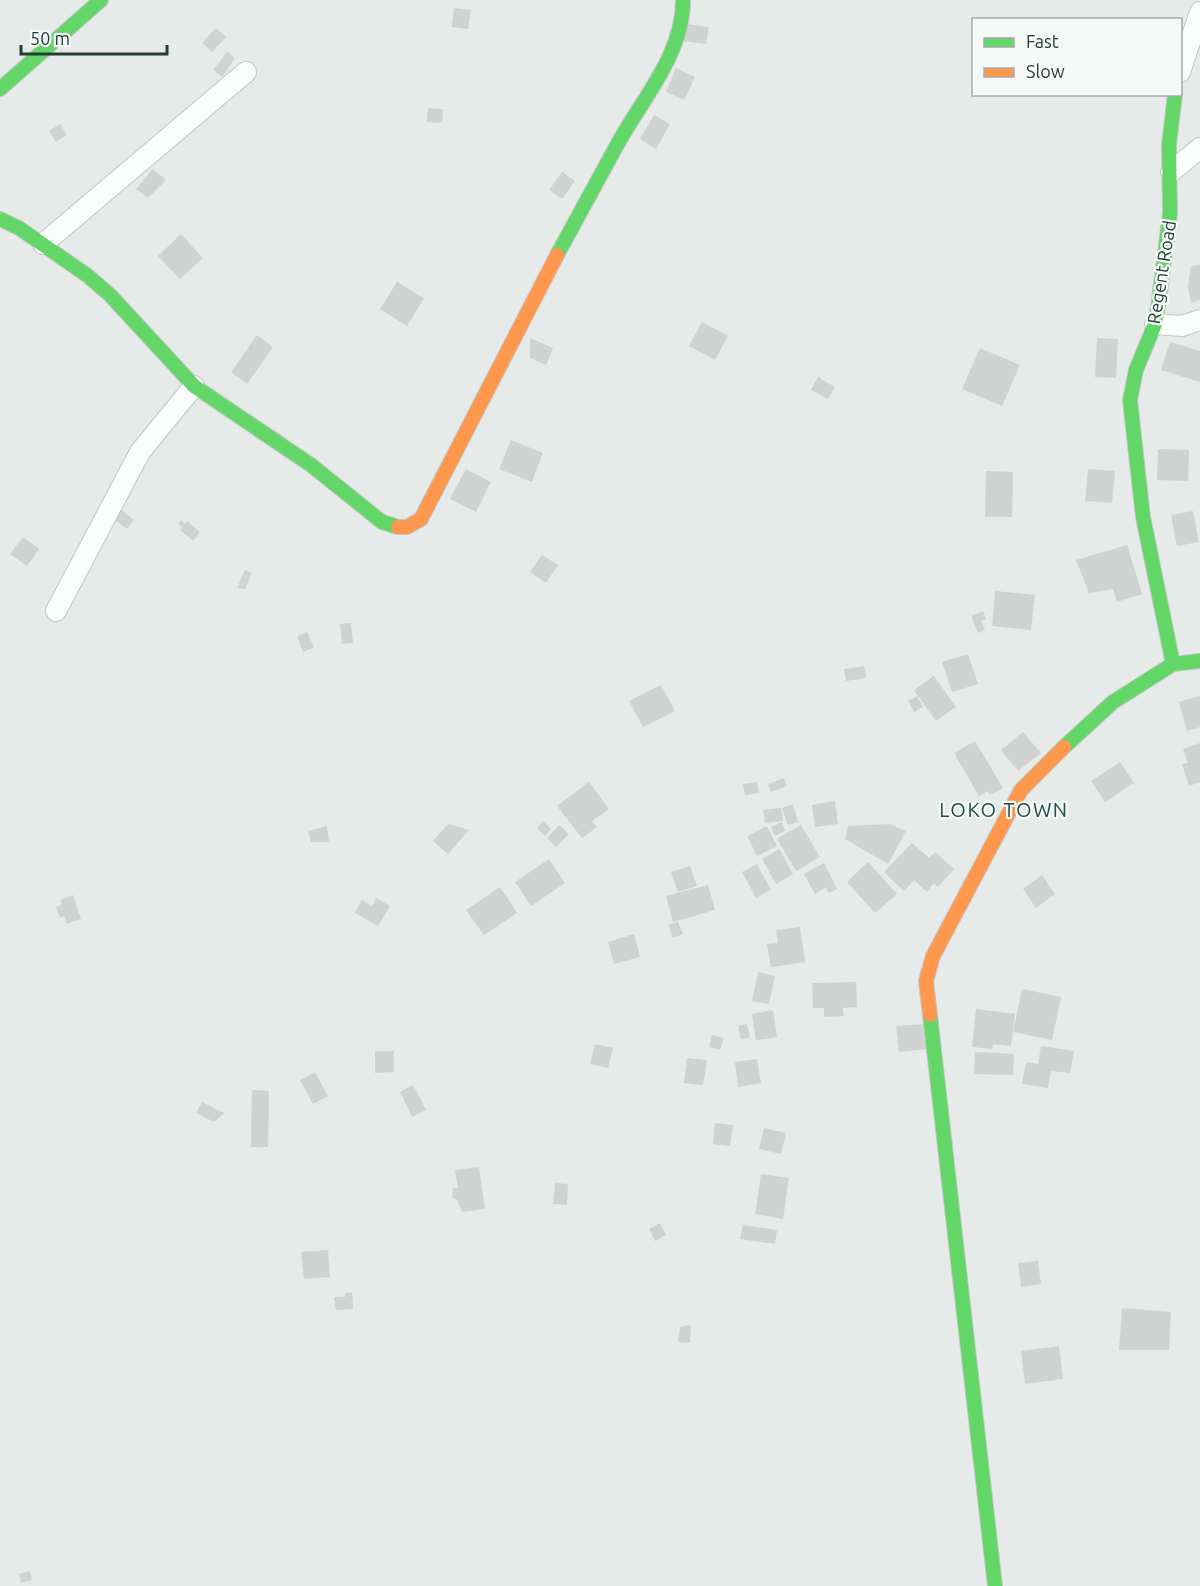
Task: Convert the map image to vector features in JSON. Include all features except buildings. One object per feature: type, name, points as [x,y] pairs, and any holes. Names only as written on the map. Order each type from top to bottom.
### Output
[{"type":"street","points":[[0,89],[101,0]]},
{"type":"street","points":[[0,219],[43,244],[88,276],[110,295],[194,386],[311,465],[382,522],[395,529],[410,528],[421,519],[538,290],[618,143],[670,58],[683,12],[683,0]]},
{"type":"street","points":[[1182,66],[1200,12]]},
{"type":"street","points":[[43,244],[246,72]]},
{"type":"street","name":"Regent Road","points":[[1173,664],[1143,517],[1130,400],[1136,370],[1155,324],[1168,232],[1171,172],[1169,145],[1175,96]]},
{"type":"street","points":[[1171,172],[1200,148]]},
{"type":"street","points":[[1155,324],[1182,326],[1200,320]]},
{"type":"street","points":[[57,610],[140,452],[194,386]]},
{"type":"street","points":[[995,1586],[926,981],[933,956],[1021,790],[1060,747],[1113,702],[1173,664],[1200,661]]},
{"type":"traffic: fast","points":[[0,89],[101,0]]},
{"type":"traffic: fast","points":[[557,255],[617,145],[669,58],[681,20],[683,0]]},
{"type":"traffic: fast","points":[[1173,664],[1143,517],[1130,400],[1136,370],[1155,324],[1159,300],[1170,213],[1169,145],[1175,96]]},
{"type":"traffic: fast","points":[[0,219],[19,228],[88,276],[110,295],[194,386],[311,465],[382,522],[398,527]]},
{"type":"traffic: fast","points":[[1064,747],[1113,702],[1173,664],[1200,661]]},
{"type":"traffic: fast","points":[[930,1015],[995,1586]]},
{"type":"traffic: slow","points":[[398,527],[407,527],[421,519],[557,255]]},
{"type":"traffic: slow","points":[[930,1015],[926,981],[933,956],[1021,790],[1064,747]]},
{"type":"district","name":"LOKO TOWN","points":[[1004,809]]}]
